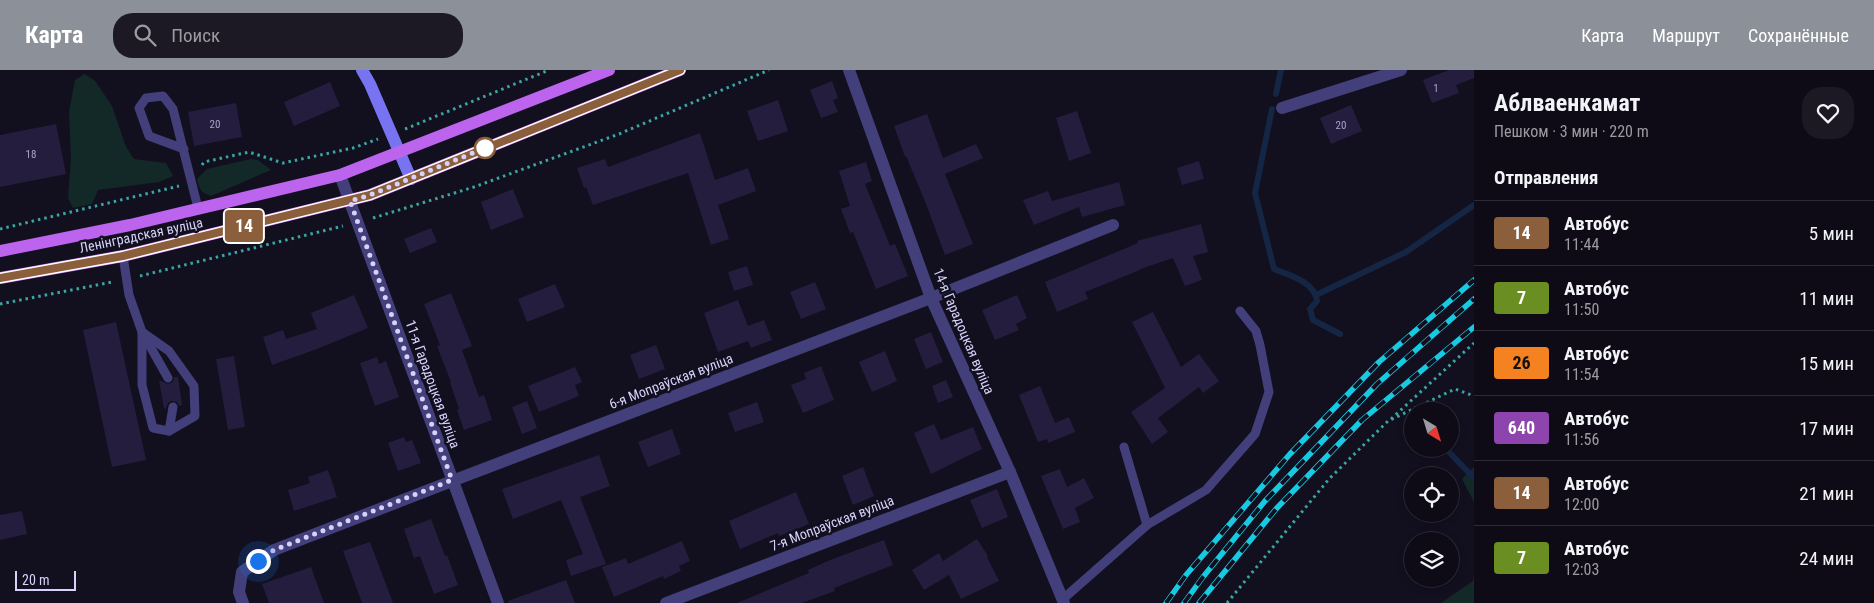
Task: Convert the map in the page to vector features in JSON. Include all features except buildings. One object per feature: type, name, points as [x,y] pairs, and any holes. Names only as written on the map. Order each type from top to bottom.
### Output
[{"type":"main road","name":"Ленінградская вуліца","points":[[0,251],[130,225],[340,175],[609,70]]},
{"type":"main road","name":"Ленінградская вуліца","points":[[0,278],[123,256],[370,195],[680,70]]},
{"type":"street","points":[[362,70],[411,179]]},
{"type":"street","name":"14-я Гарадоцкая вуліца","points":[[849,70],[932,298],[1010,472],[1064,601]]},
{"type":"street","points":[[1282,108],[1401,70]]},
{"type":"street","name":"11-я Гарадоцкая вуліца","points":[[340,175],[498,603]]},
{"type":"street","name":"6-я Мопраўская вуліца","points":[[243,603],[239,592],[242,572],[274,550],[452,480],[932,298],[1113,225]]},
{"type":"street","name":"7-я Мопраўская вуліца","points":[[666,603],[1010,472]]},
{"type":"lane","points":[[184,148],[149,136],[139,108],[146,98],[163,96],[173,109],[184,148],[198,208]]},
{"type":"lane","points":[[123,256],[130,295],[142,332],[168,378]]},
{"type":"lane","points":[[1064,601],[1147,525],[1206,490],[1255,434],[1269,392],[1256,331],[1240,311]]},
{"type":"lane","points":[[142,332],[170,351],[194,386],[195,416],[169,431],[153,428],[142,385],[142,332]]},
{"type":"lane","points":[[169,431],[173,407]]},
{"type":"lane","points":[[1124,447],[1147,525]]},
{"type":"path","points":[[353,148],[550,70]]},
{"type":"path","points":[[0,304],[127,280],[358,222],[474,187],[619,134],[769,70]]},
{"type":"path","points":[[1227,603],[1329,479],[1388,421],[1474,343]]},
{"type":"path","points":[[1388,421],[1455,389],[1474,396]]},
{"type":"green space","points":[[85,74],[95,81],[112,106],[126,147],[134,159],[166,163],[173,176],[159,182],[98,190],[92,204],[73,208],[68,198],[71,159],[69,112],[75,80]]},
{"type":"green space","points":[[251,159],[258,160],[271,170],[211,196],[200,188],[197,179],[207,169]]},
{"type":"green space","points":[[1474,467],[1474,502],[1462,479]]},
{"type":"green space","points":[[1474,573],[1474,603],[1441,603],[1473,581]]},
{"type":"waterway","points":[[1276,94],[1281,70]]},
{"type":"waterway","points":[[1272,109],[1255,193],[1274,269],[1300,280],[1312,289],[1317,301],[1310,309],[1313,320],[1340,334]]},
{"type":"waterway","points":[[1316,295],[1406,252],[1474,205]]},
{"type":"waterway","points":[[1455,458],[1474,478]]},
{"type":"railway","points":[[1166,603],[1186,575],[1290,454],[1379,362],[1474,280]]},
{"type":"railway","points":[[1184,603],[1265,501],[1377,384],[1474,299]]},
{"type":"railway","points":[[1199,603],[1276,509],[1362,420],[1474,327]]},
{"type":"bus line","name":"14","points":[[0,278],[123,256],[370,195],[680,70]]},
{"type":"route","points":[[258,561],[274,550],[452,480],[350,201],[411,179],[485,148]]}]
